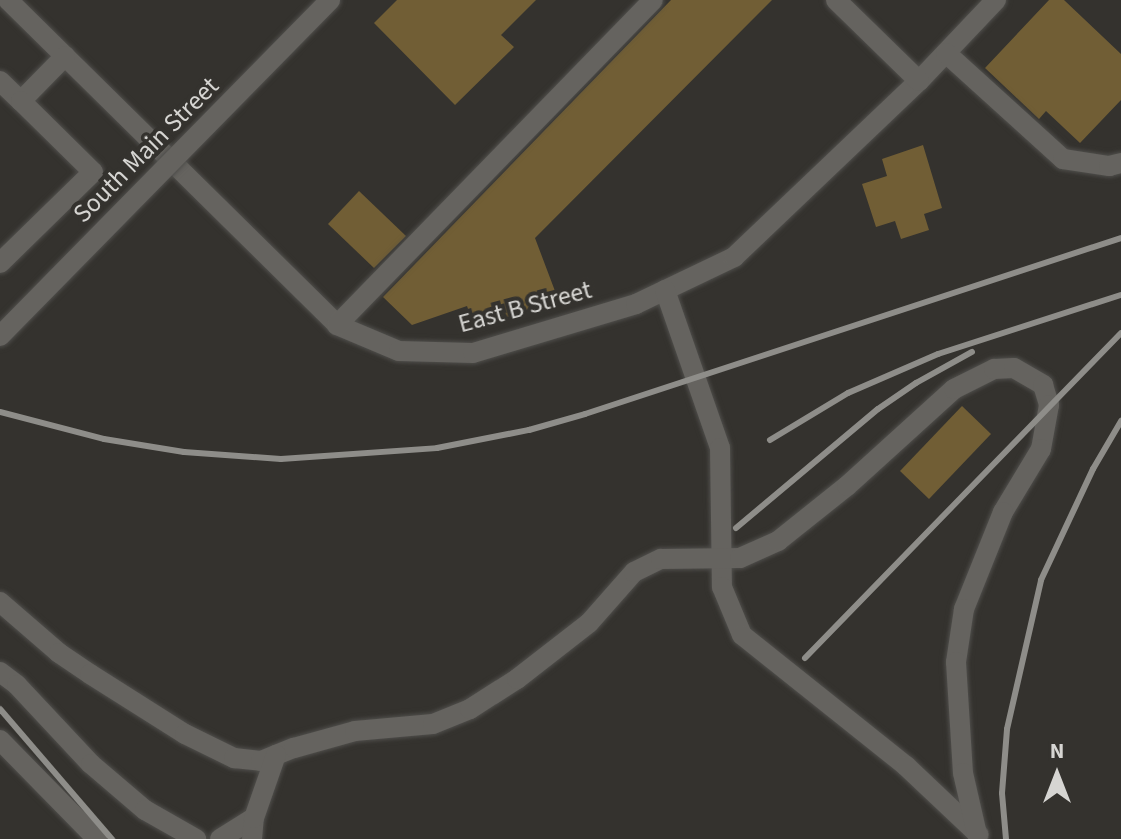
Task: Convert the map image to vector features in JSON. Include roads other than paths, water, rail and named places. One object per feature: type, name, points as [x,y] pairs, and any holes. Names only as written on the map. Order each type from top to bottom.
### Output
[{"type":"street","name":"East B Street","points":[[8,0],[337,325],[399,351],[473,353],[636,304],[734,257],[919,81],[996,0]]},
{"type":"street","name":"South Main Street","points":[[0,336],[330,0]]},
{"type":"street","points":[[337,325],[653,0]]},
{"type":"street","points":[[836,0],[919,81]]},
{"type":"street","points":[[946,53],[1063,159],[1109,166],[1121,163]]},
{"type":"street","points":[[21,101],[65,56]]},
{"type":"street","points":[[0,81],[93,172],[0,263]]},
{"type":"street","points":[[665,290],[720,448],[722,587],[742,635],[906,766],[980,836]]},
{"type":"street","points":[[0,602],[59,653],[185,734],[234,758],[261,761],[355,731],[433,724],[470,709],[517,679],[589,623],[634,572],[661,559],[740,558],[778,541],[847,486],[954,389],[994,369],[1014,368],[1043,385],[1049,405],[1041,449],[1003,512],[964,609],[956,662],[963,773],[980,836]]},
{"type":"street","points":[[0,672],[17,685],[91,764],[135,801],[196,839]]},
{"type":"street","points":[[0,740],[97,839]]},
{"type":"street","points":[[252,839],[254,818],[276,755]]},
{"type":"street","points":[[220,839],[254,818]]},
{"type":"railway","points":[[0,412],[104,439],[184,452],[281,459],[437,448],[529,430],[585,414],[1121,238]]},
{"type":"railway","points":[[770,440],[848,393],[938,354],[1121,295]]},
{"type":"railway","points":[[805,658],[1121,333]]},
{"type":"railway","points":[[736,528],[878,409],[916,383],[972,352]]},
{"type":"railway","points":[[1006,839],[1002,793],[1007,729],[1041,580],[1093,469],[1121,421]]},
{"type":"railway","points":[[0,709],[112,839]]}]
